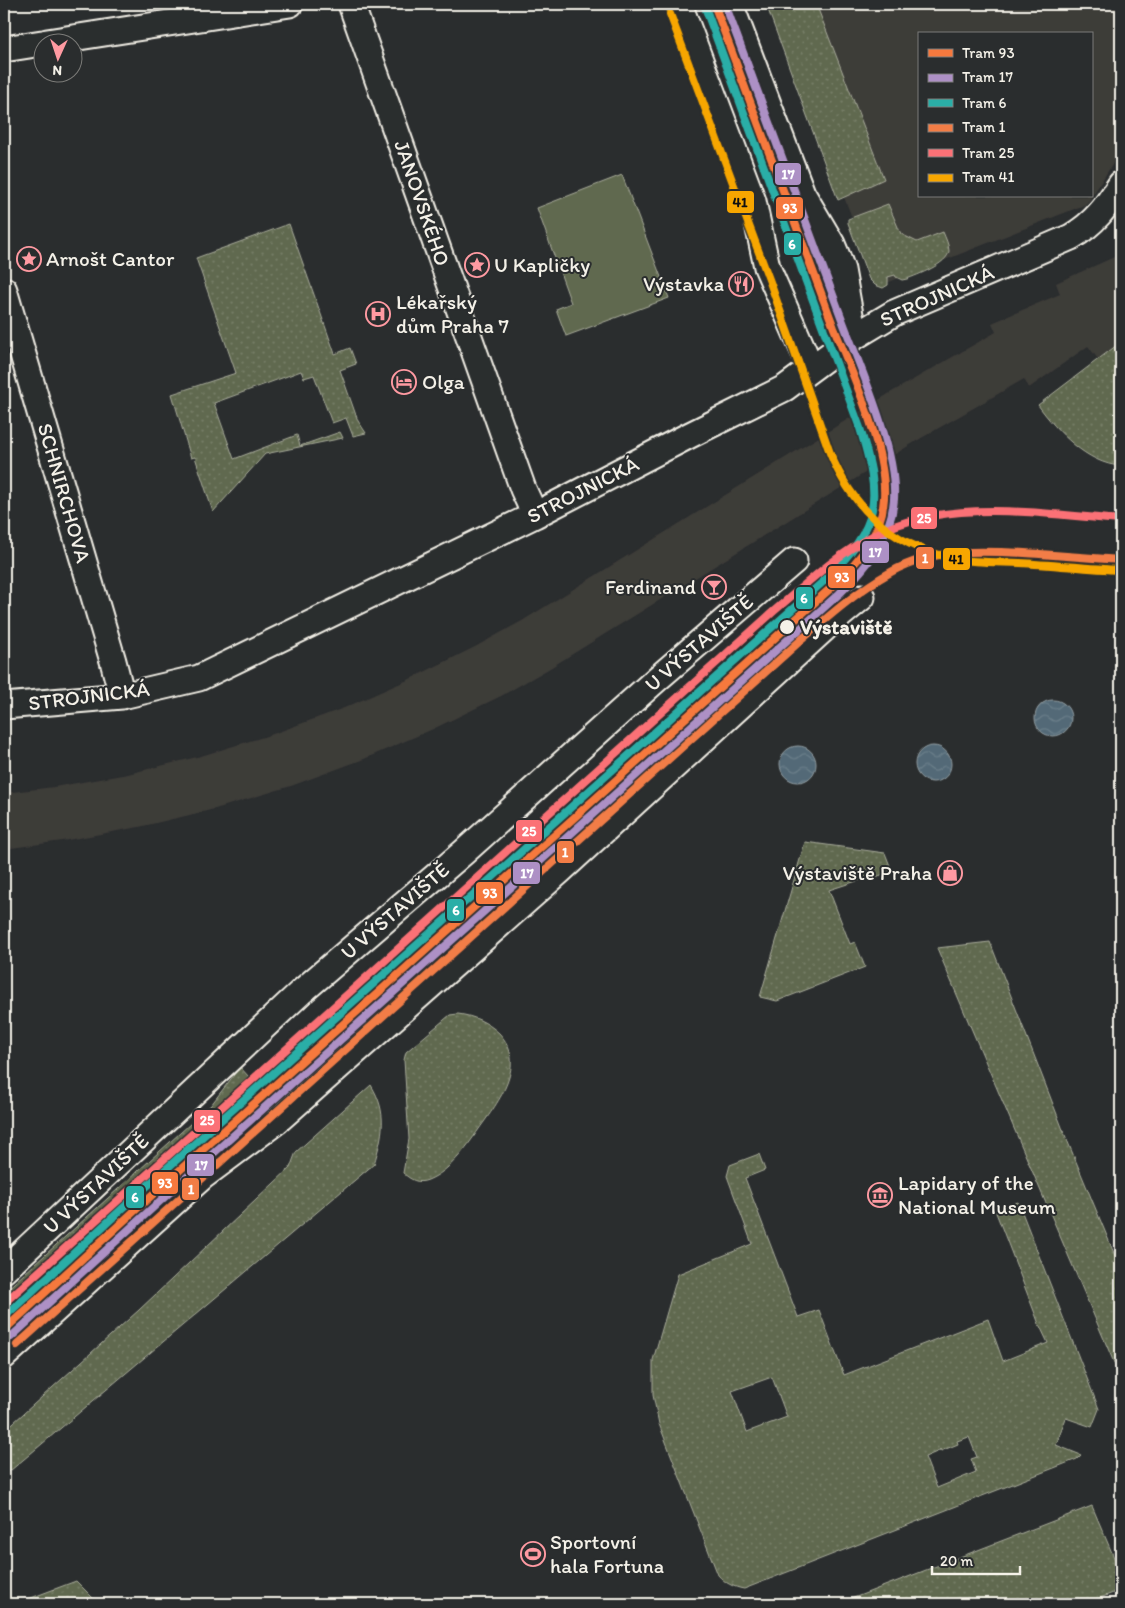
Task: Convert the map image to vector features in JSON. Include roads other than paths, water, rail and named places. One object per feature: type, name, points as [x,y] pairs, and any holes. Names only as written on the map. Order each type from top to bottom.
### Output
[{"type":"street","points":[[82,36],[290,4]]},
{"type":"street","name":"JANOVSKÉHO","points":[[351,4],[523,490],[535,515]]},
{"type":"street","points":[[679,4],[753,201],[767,268],[811,368]]},
{"type":"street","points":[[730,4],[802,193],[837,256],[842,270],[854,337]]},
{"type":"street","points":[[4,49],[32,45]]},
{"type":"street","name":"STROJNICKÁ","points":[[4,706],[122,696],[200,678],[535,515],[785,388],[854,337],[894,313],[1071,237],[1086,228],[1097,218],[1121,184]]},
{"type":"street","name":"SCHNIRCHOVA","points":[[4,290],[111,652],[122,696]]},
{"type":"street","name":"U VÝSTAVIŠTĚ","points":[[4,1270],[300,994],[464,852],[657,679],[794,560]]},
{"type":"street","points":[[4,1356],[202,1177],[291,1109],[566,864],[827,626],[862,597]]},
{"type":"water","points":[[1053,700],[1066,705],[1071,718],[1066,731],[1053,736],[1040,731],[1035,718],[1040,705]]},
{"type":"water","points":[[798,746],[811,751],[816,764],[811,777],[798,782],[785,777],[780,764],[785,751]]},
{"type":"water","points":[[933,746],[946,751],[951,764],[946,777],[933,782],[920,777],[915,764],[920,751]]},
{"type":"tram line","name":"93","points":[[4,1330],[152,1195],[832,587],[851,568],[874,536],[879,524],[884,498],[880,458],[874,435],[859,389],[834,328],[714,4]]},
{"type":"tram line","name":"17","points":[[11,1337],[159,1202],[839,594],[859,574],[882,540],[892,514],[894,499],[890,457],[884,434],[868,386],[725,4]]},
{"type":"tram line","name":"6","points":[[4,1317],[145,1188],[825,580],[857,543],[866,527],[872,511],[872,475],[860,428],[705,7]]},
{"type":"tram line","name":"41","points":[[670,14],[770,282],[830,453],[849,489],[862,506],[891,533],[908,543],[948,557],[975,561],[1119,570]]},
{"type":"tram line","name":"25","points":[[4,1303],[774,611],[822,570],[847,552],[874,535],[902,523],[932,516],[963,512],[1027,512],[1121,520]]},
{"type":"tram line","name":"1","points":[[17,1345],[800,641],[867,587],[908,564],[945,554],[1002,552],[1120,560]]},
{"type":"place","name":"Arnošt Cantor","points":[[29,259]]},
{"type":"place","name":"U Kapličky","points":[[477,265]]},
{"type":"place","name":"Výstavka","points":[[741,284]]},
{"type":"place","name":"Lékařský dům Praha 7","points":[[378,314]]},
{"type":"place","name":"Olga","points":[[404,382]]},
{"type":"place","name":"Ferdinand","points":[[714,587]]},
{"type":"place","name":"Výstaviště","points":[[787,627]]},
{"type":"place","name":"Výstaviště Praha","points":[[950,873]]},
{"type":"place","name":"Lapidary of the National Museum","points":[[880,1195]]},
{"type":"place","name":"Sportovní hala Fortuna","points":[[533,1554]]}]
